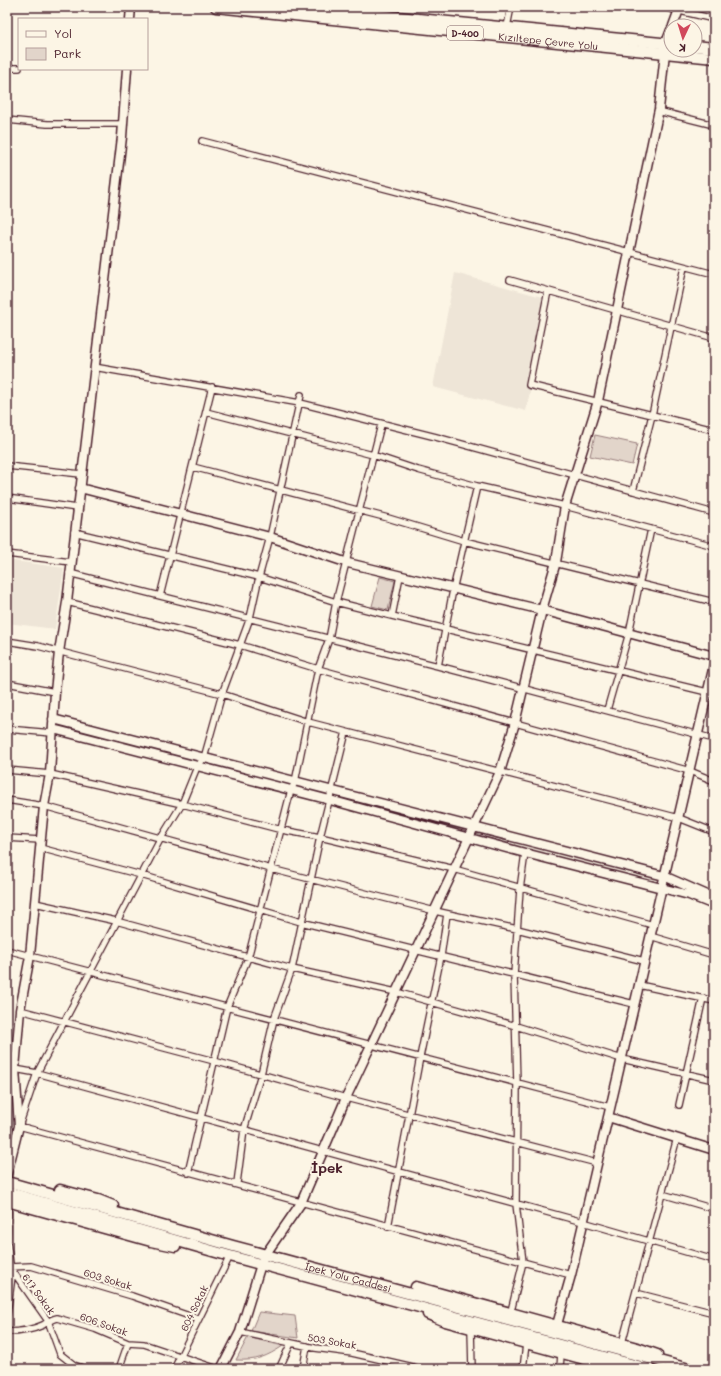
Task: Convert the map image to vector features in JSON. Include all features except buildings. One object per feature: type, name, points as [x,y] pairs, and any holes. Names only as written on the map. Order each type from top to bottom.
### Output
[{"type":"highway","name":"Kızıltepe Çevre Yolu","points":[[216,7],[663,47]]},
{"type":"highway","name":"Kızıltepe Çevre Yolu","points":[[297,7],[507,27],[663,46]]},
{"type":"highway","points":[[703,47],[714,48]]},
{"type":"highway","name":"Kızıltepe Çevre Yolu","points":[[703,55],[714,58]]},
{"type":"highway","points":[[7,1175],[98,1200],[154,1223]]},
{"type":"highway","name":"İpek Yolu Caddesi","points":[[7,1182],[154,1223],[262,1259],[395,1300],[649,1369]]},
{"type":"highway","name":"İpek Yolu Caddesi","points":[[7,1198],[230,1256],[262,1259],[334,1273],[689,1369]]},
{"type":"highway","points":[[334,1273],[376,1276],[622,1344],[696,1369]]},
{"type":"highway","points":[[395,1300],[444,1321],[621,1369]]},
{"type":"street","points":[[130,18],[131,7]]},
{"type":"street","points":[[507,27],[511,7]]},
{"type":"street","points":[[663,7],[680,9],[714,19]]},
{"type":"street","points":[[221,1369],[240,1332],[262,1259],[301,1203],[346,1098],[500,772],[515,723],[542,610],[556,562],[565,506],[598,401],[658,111],[665,58]]},
{"type":"street","points":[[7,68],[18,68]]},
{"type":"street","points":[[19,1126],[15,1069],[20,1010],[30,956],[44,806],[50,774],[59,652],[67,602],[69,573],[123,124],[127,70]]},
{"type":"street","points":[[658,111],[714,125]]},
{"type":"street","points":[[7,120],[47,124],[123,124]]},
{"type":"street","points":[[202,141],[448,204],[628,253],[714,274]]},
{"type":"street","points":[[633,491],[652,415],[684,267]]},
{"type":"street","points":[[510,280],[714,338]]},
{"type":"street","points":[[548,291],[529,385],[714,430]]},
{"type":"street","points":[[94,367],[300,403],[381,425],[436,437],[714,513]]},
{"type":"street","points":[[160,596],[212,387]]},
{"type":"street","points":[[7,1175],[19,1126],[37,1073],[116,921],[161,838],[182,804],[197,767],[204,758],[222,694],[250,618],[270,537],[301,395]]},
{"type":"street","points":[[206,412],[373,455],[418,470],[477,486],[565,506],[714,546]]},
{"type":"street","points":[[188,1172],[227,1007],[248,958],[291,790],[295,782],[318,669],[329,639],[336,602],[348,563],[358,511],[381,425]]},
{"type":"street","points":[[7,466],[81,474]]},
{"type":"street","points":[[193,466],[464,540],[556,562],[638,585],[714,602]]},
{"type":"street","points":[[438,666],[453,590],[477,486]]},
{"type":"street","points":[[80,488],[270,537],[348,563],[453,590],[542,610],[714,656]]},
{"type":"street","points":[[7,498],[77,508]]},
{"type":"street","points":[[607,710],[629,633],[651,529]]},
{"type":"street","points":[[74,532],[259,577],[336,602],[533,649],[618,672],[707,692]]},
{"type":"street","points":[[7,554],[71,562]]},
{"type":"street","points":[[69,573],[438,666],[714,739]]},
{"type":"street","points":[[392,616],[400,576]]},
{"type":"street","points":[[67,602],[240,645],[318,669],[690,771],[714,781]]},
{"type":"street","points":[[7,641],[38,646],[222,694],[308,722],[679,818],[714,832]]},
{"type":"street","points":[[558,1321],[571,1275],[714,665]]},
{"type":"street","points":[[7,682],[55,692]]},
{"type":"street","points":[[53,718],[295,782],[331,796],[470,837],[525,853],[689,895],[714,905]]},
{"type":"street","points":[[7,729],[53,731],[291,790],[331,796],[474,828],[664,876],[714,898]]},
{"type":"street","points":[[237,1184],[244,1130],[261,1074],[274,1019],[292,969],[310,878],[346,732]]},
{"type":"street","points":[[7,770],[50,774],[182,804],[282,830],[320,837],[454,869],[520,889],[653,924]]},
{"type":"street","points":[[7,800],[44,806],[271,869],[434,911],[517,929],[644,961]]},
{"type":"street","points":[[7,838],[40,844],[301,922],[634,1004]]},
{"type":"street","points":[[512,1307],[523,1262],[516,1204],[518,1083],[514,975],[520,889],[525,853]]},
{"type":"street","points":[[34,903],[116,921],[292,969],[396,992],[516,1026],[622,1059],[714,1080]]},
{"type":"street","points":[[388,1226],[441,956],[447,914]]},
{"type":"street","points":[[650,936],[714,955]]},
{"type":"street","points":[[7,950],[610,1107]]},
{"type":"street","points":[[639,985],[714,1001]]},
{"type":"street","points":[[679,1105],[702,998]]},
{"type":"street","points":[[20,1010],[214,1061],[346,1098],[597,1163]]},
{"type":"street","points":[[7,1055],[16,1057]]},
{"type":"street","points":[[15,1069],[37,1073],[201,1119],[583,1222],[714,1260]]},
{"type":"street","points":[[608,1117],[714,1150]]},
{"type":"street","points":[[19,1126],[571,1275]]},
{"type":"street","points":[[622,1344],[648,1242],[678,1138]]},
{"type":"street","points":[[662,1194],[714,1209]]},
{"type":"street","points":[[7,1198],[7,1242],[10,1267],[7,1314]]},
{"type":"street","name":"604 Sokak","points":[[174,1369],[230,1256]]},
{"type":"street","name":"603 Sokak","points":[[10,1267],[31,1266],[132,1296],[198,1319]]},
{"type":"street","name":"617 Sokak","points":[[10,1267],[48,1321],[60,1354],[74,1365],[85,1369]]},
{"type":"street","points":[[636,1293],[714,1313]]},
{"type":"street","name":"606 Sokak","points":[[7,1332],[19,1332],[57,1318],[95,1329],[128,1343],[144,1344],[218,1369]]},
{"type":"street","points":[[471,1329],[472,1369]]},
{"type":"street","name":"503 Sokak","points":[[240,1332],[291,1343],[352,1353],[420,1369]]},
{"type":"street","points":[[118,1369],[128,1343]]},
{"type":"street","points":[[279,1369],[291,1343]]},
{"type":"street","points":[[523,1369],[526,1344]]},
{"type":"street","points":[[303,1369],[307,1346]]},
{"type":"street","points":[[560,1369],[561,1353]]},
{"type":"shaded area","points":[[455,273],[549,299],[526,411],[433,387]]},
{"type":"shaded area","points":[[7,560],[64,568],[55,629],[7,623]]},
{"type":"green space","points":[[595,435],[637,444],[632,465],[590,456]]},
{"type":"green space","points":[[380,577],[395,581],[388,610],[372,606]]},
{"type":"green space","points":[[259,1312],[295,1316],[298,1338],[251,1331]]},
{"type":"green space","points":[[248,1337],[283,1346],[261,1358],[236,1360]]},
{"type":"district","name":"İpek","points":[[327,1167]]}]
